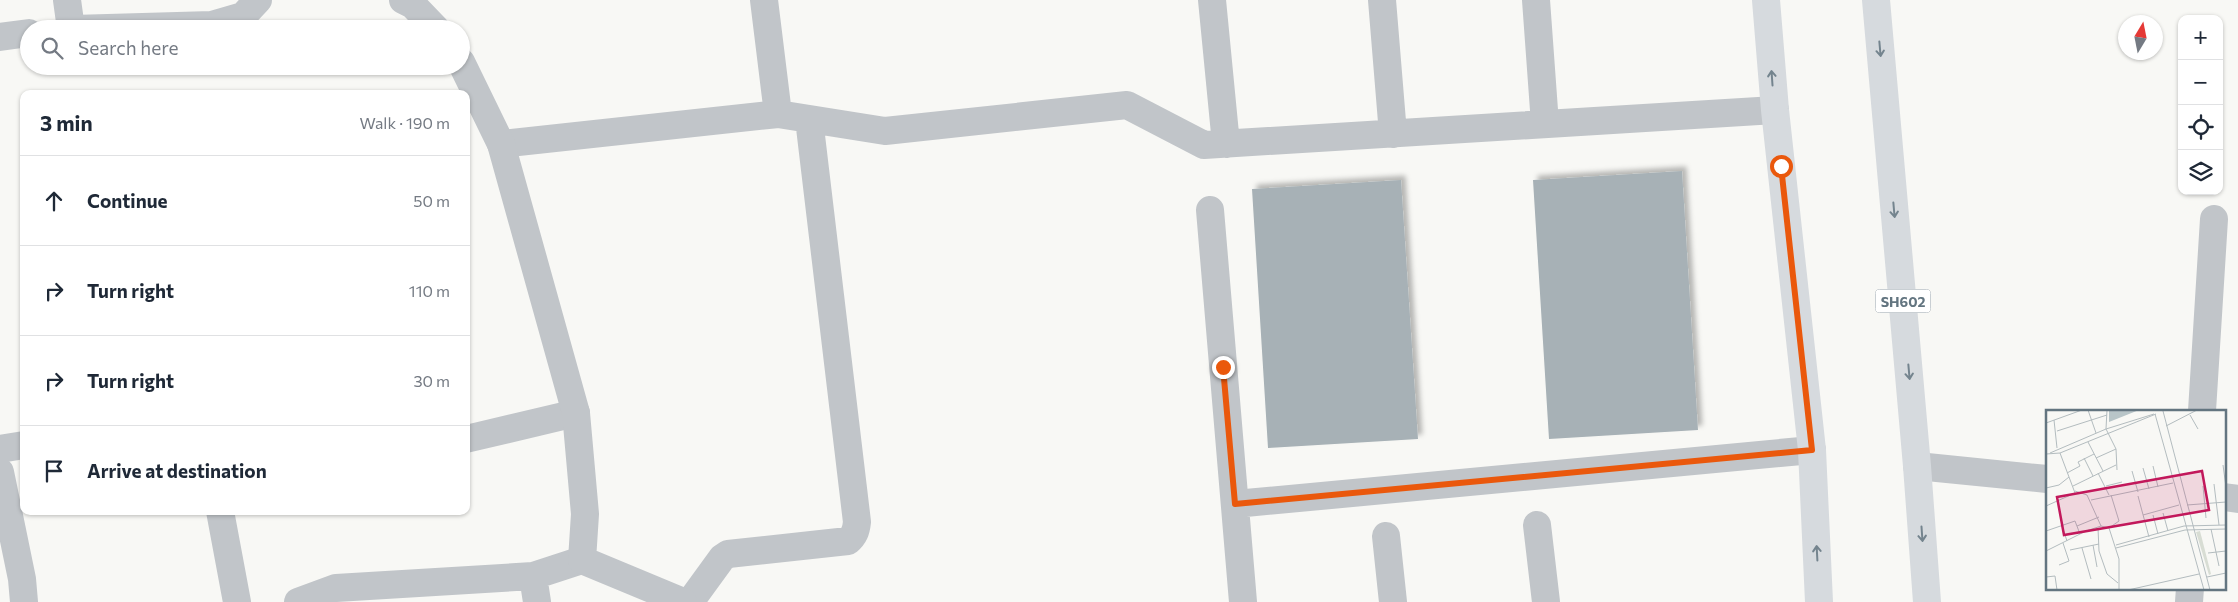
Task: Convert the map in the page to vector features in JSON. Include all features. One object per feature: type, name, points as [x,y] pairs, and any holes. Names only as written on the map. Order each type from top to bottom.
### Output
[{"type":"main road","points":[[1766,0],[1775,110],[1812,450],[1819,602]]},
{"type":"main road","name":"SH602","points":[[1876,0],[1917,466],[1927,602]]},
{"type":"street","points":[[67,0],[70,20]]},
{"type":"street","points":[[229,20],[243,16],[258,0]]},
{"type":"street","points":[[403,0],[413,5],[427,20]]},
{"type":"street","points":[[764,0],[778,114]]},
{"type":"street","points":[[1212,0],[1226,144]]},
{"type":"street","points":[[1382,0],[1393,134]]},
{"type":"street","points":[[1536,0],[1544,124]]},
{"type":"street","points":[[0,37],[20,35]]},
{"type":"street","points":[[467,75],[501,144],[576,412],[586,514],[582,560]]},
{"type":"street","points":[[501,144],[778,114],[885,131],[1127,104],[1204,145],[1775,110]]},
{"type":"street","points":[[690,602],[722,558],[728,554],[848,541],[853,537],[856,530],[857,522],[808,119]]},
{"type":"street","points":[[1210,210],[1243,602]]},
{"type":"street","points":[[2202,410],[2214,219]]},
{"type":"street","points":[[470,438],[576,412]]},
{"type":"street","points":[[0,449],[20,446]]},
{"type":"street","points":[[1235,504],[1812,450]]},
{"type":"street","points":[[1917,466],[2046,479]]},
{"type":"street","points":[[0,472],[22,579],[24,602]]},
{"type":"street","points":[[221,515],[237,602]]},
{"type":"street","points":[[1537,525],[1546,602]]},
{"type":"street","points":[[1386,536],[1393,602]]},
{"type":"street","points":[[298,602],[336,588],[535,589],[582,560]]},
{"type":"street","points":[[582,560],[683,602]]},
{"type":"building","points":[[1682,171],[1698,430],[1549,439],[1533,180]]},
{"type":"building","points":[[1401,180],[1418,439],[1268,448],[1252,189]]},
{"type":"route","points":[[1223,367],[1235,504],[1812,450],[1781,166]]}]
